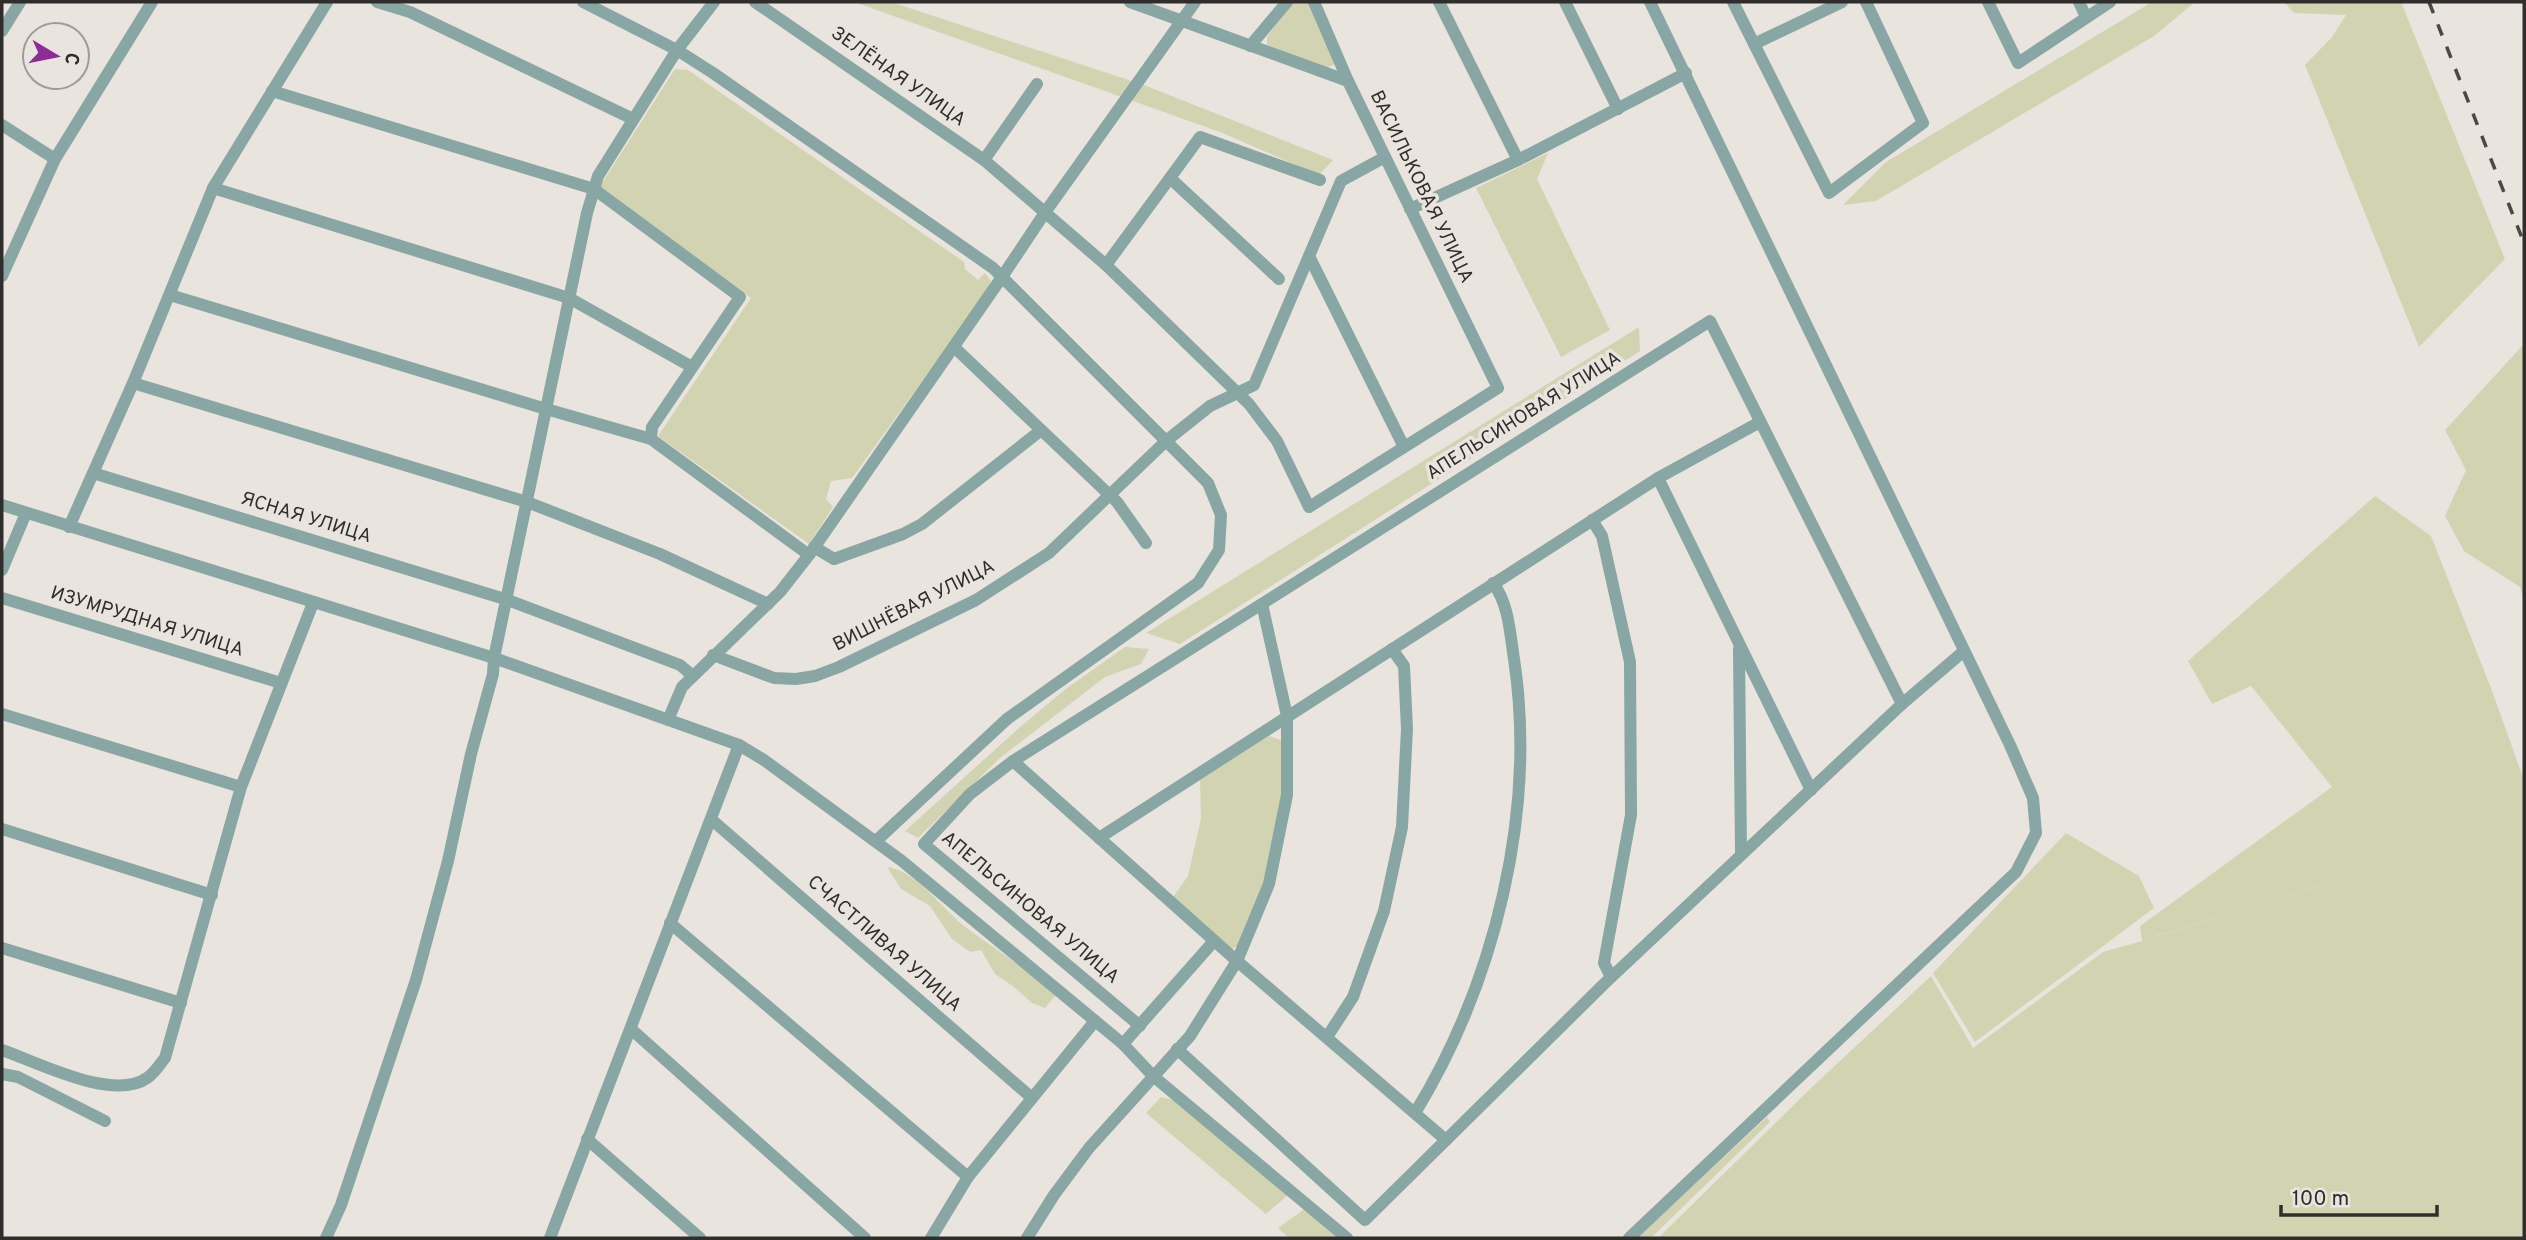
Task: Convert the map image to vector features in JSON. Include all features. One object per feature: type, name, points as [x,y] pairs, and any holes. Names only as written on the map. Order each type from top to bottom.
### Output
[{"type":"street","points":[[2,31],[20,2]]},
{"type":"street","points":[[2,276],[6,254],[55,159],[152,2]]},
{"type":"street","points":[[69,527],[133,383],[213,188],[327,2]]},
{"type":"street","points":[[377,2],[410,12],[634,119]]},
{"type":"street","points":[[583,2],[677,50],[713,73],[993,268],[1208,483],[1221,515],[1219,550],[1198,583],[1007,719],[876,841]]},
{"type":"street","points":[[326,1238],[341,1205],[416,980],[448,861],[471,754],[493,674],[494,658],[569,298],[598,176],[677,50],[714,2]]},
{"type":"street","name":"ЗЕЛЁНАЯ УЛИЦА","points":[[755,2],[984,160],[1107,265],[1238,394]]},
{"type":"street","points":[[1130,2],[1348,81]]},
{"type":"street","points":[[668,720],[682,687],[768,604],[811,551],[1046,211],[1195,2]]},
{"type":"street","points":[[1250,46],[1287,2]]},
{"type":"street","name":"ВАСИЛЬКОВАЯ УЛИЦА","points":[[1314,2],[1348,81],[1498,388],[1404,447]]},
{"type":"street","points":[[1439,2],[1518,160]]},
{"type":"street","points":[[1565,2],[1618,109]]},
{"type":"street","points":[[1629,1238],[2016,872],[2035,834],[2033,798],[2010,745],[1650,2]]},
{"type":"street","points":[[1733,2],[1829,193],[1923,122],[1866,2]]},
{"type":"street","points":[[1754,44],[1842,2]]},
{"type":"street","points":[[1988,2],[2018,63],[2110,2]]},
{"type":"street","points":[[2079,2],[2086,17]]},
{"type":"street","points":[[1410,209],[1518,160],[1686,73]]},
{"type":"street","points":[[984,160],[1037,84]]},
{"type":"street","points":[[272,91],[594,189],[740,297],[652,427],[651,439]]},
{"type":"street","points":[[2,125],[55,159]]},
{"type":"street","points":[[1107,265],[1200,136],[1320,180]]},
{"type":"street","points":[[1309,256],[1404,447],[1309,508],[1277,440],[1238,394],[1254,385],[1309,256],[1341,181],[1385,157]]},
{"type":"street","points":[[1170,178],[1279,279]]},
{"type":"street","points":[[213,188],[569,298],[692,367]]},
{"type":"street","points":[[170,295],[651,439],[811,551],[834,559],[922,524],[1040,431]]},
{"type":"street","name":"АПЕЛЬСИНОВАЯ УЛИЦА","points":[[1140,1026],[924,844],[970,794],[1013,761],[1710,321],[1902,704]]},
{"type":"street","points":[[954,347],[1117,502],[1146,543]]},
{"type":"street","points":[[133,383],[527,502],[660,554],[768,604]]},
{"type":"street","name":"ВИШНЁВАЯ УЛИЦА","points":[[713,655],[774,678],[796,679],[839,667],[976,600],[1049,553],[1166,441],[1210,406],[1238,394]]},
{"type":"street","points":[[1099,838],[1658,478],[1759,422]]},
{"type":"street","name":"ЯСНАЯ УЛИЦА","points":[[93,473],[508,600]]},
{"type":"street","points":[[1658,478],[1811,790]]},
{"type":"street","points":[[2,505],[494,658],[739,745],[764,760],[902,860],[1123,1044],[1153,1076],[1347,1238]]},
{"type":"street","points":[[2,570],[26,513]]},
{"type":"street","points":[[1592,520],[1602,536],[1630,662],[1631,815],[1604,963],[1611,977]]},
{"type":"street","points":[[1415,1113],[1435,1081],[1477,984],[1502,907],[1519,800],[1518,690],[1507,618],[1501,593],[1493,583]]},
{"type":"street","name":"ИЗУМРУДНАЯ УЛИЦА","points":[[2,598],[281,684]]},
{"type":"street","points":[[508,600],[680,665],[693,676]]},
{"type":"street","points":[[2,1050],[75,1079],[128,1086],[147,1078],[165,1058],[241,787],[313,603]]},
{"type":"street","points":[[1027,1238],[1089,1147],[1190,1036],[1237,961],[1269,884],[1287,796],[1287,716],[1262,604]]},
{"type":"street","points":[[1739,646],[1741,855]]},
{"type":"street","points":[[1326,1037],[1353,997],[1384,911],[1402,827],[1408,729],[1404,666],[1392,649]]},
{"type":"street","points":[[1177,1049],[1365,1220],[1611,977],[1902,704],[1964,651]]},
{"type":"street","points":[[2,714],[241,787]]},
{"type":"street","points":[[550,1238],[739,745]]},
{"type":"street","points":[[1013,761],[1214,941],[1446,1140]]},
{"type":"street","name":"СЧАСТЛИВАЯ УЛИЦА","points":[[712,820],[1032,1098]]},
{"type":"street","points":[[2,829],[212,895]]},
{"type":"street","points":[[670,923],[968,1177]]},
{"type":"street","points":[[1123,1044],[1214,941]]},
{"type":"street","points":[[2,948],[181,1003]]},
{"type":"street","points":[[931,1238],[968,1177],[1095,1021]]},
{"type":"street","points":[[631,1029],[865,1238]]},
{"type":"street","points":[[2,1074],[18,1077],[105,1121]]},
{"type":"street","points":[[587,1139],[700,1238]]},
{"type":"green space","points":[[854,2],[891,2],[1144,85],[1333,160],[1319,175],[1220,132]]},
{"type":"green space","points":[[1292,2],[1309,2],[1336,56],[1334,65],[1326,68],[1267,45],[1267,37]]},
{"type":"green space","points":[[2152,2],[2195,2],[2154,36],[1876,201],[1843,205],[1886,162]]},
{"type":"green space","points":[[2284,2],[2401,2],[2505,259],[2419,347],[2305,65],[2332,37],[2346,15],[2294,13]]},
{"type":"green space","points":[[675,69],[688,70],[964,262],[965,269],[978,280],[985,273],[991,281],[986,293],[852,478],[831,481],[826,499],[833,507],[809,544],[658,436],[751,298],[600,186]]},
{"type":"green space","points":[[1548,153],[1537,179],[1610,330],[1561,357],[1476,188]]},
{"type":"green space","points":[[1639,327],[1640,351],[1180,644],[1146,633]]},
{"type":"green space","points":[[2524,344],[2524,600],[2520,587],[2464,551],[2445,516],[2466,470],[2445,430]]},
{"type":"green space","points":[[2375,496],[2431,536],[2524,780],[2524,1238],[1658,1238],[1811,1088],[1931,976],[1973,1048],[2103,952],[2142,941],[2140,926],[2332,787],[2251,686],[2212,704],[2188,661]],"holes":[[[2363,872],[2157,936],[2156,936]]]},
{"type":"green space","points":[[1125,647],[1149,649],[1141,664],[1105,677],[1000,758],[918,838],[905,831],[1020,727],[1067,688]]},
{"type":"green space","points":[[1269,736],[1283,741],[1284,785],[1273,857],[1241,944],[1230,950],[1171,900],[1188,876],[1201,819],[1200,780]]},
{"type":"green space","points":[[2066,833],[2139,876],[2154,908],[1975,1042],[1933,973]]},
{"type":"green space","points":[[887,867],[908,875],[964,926],[1058,992],[1045,1008],[1032,1003],[995,974],[981,950],[970,952],[952,939],[930,906],[901,889]]},
{"type":"green space","points":[[1161,1097],[1187,1103],[1289,1194],[1266,1214],[1146,1113]]},
{"type":"green space","points":[[1767,1117],[1770,1122],[1651,1238],[1637,1238]]},
{"type":"green space","points":[[1306,1208],[1343,1238],[1289,1238],[1278,1228]]},
{"type":"railway","points":[[2429,2],[2524,243]]}]
